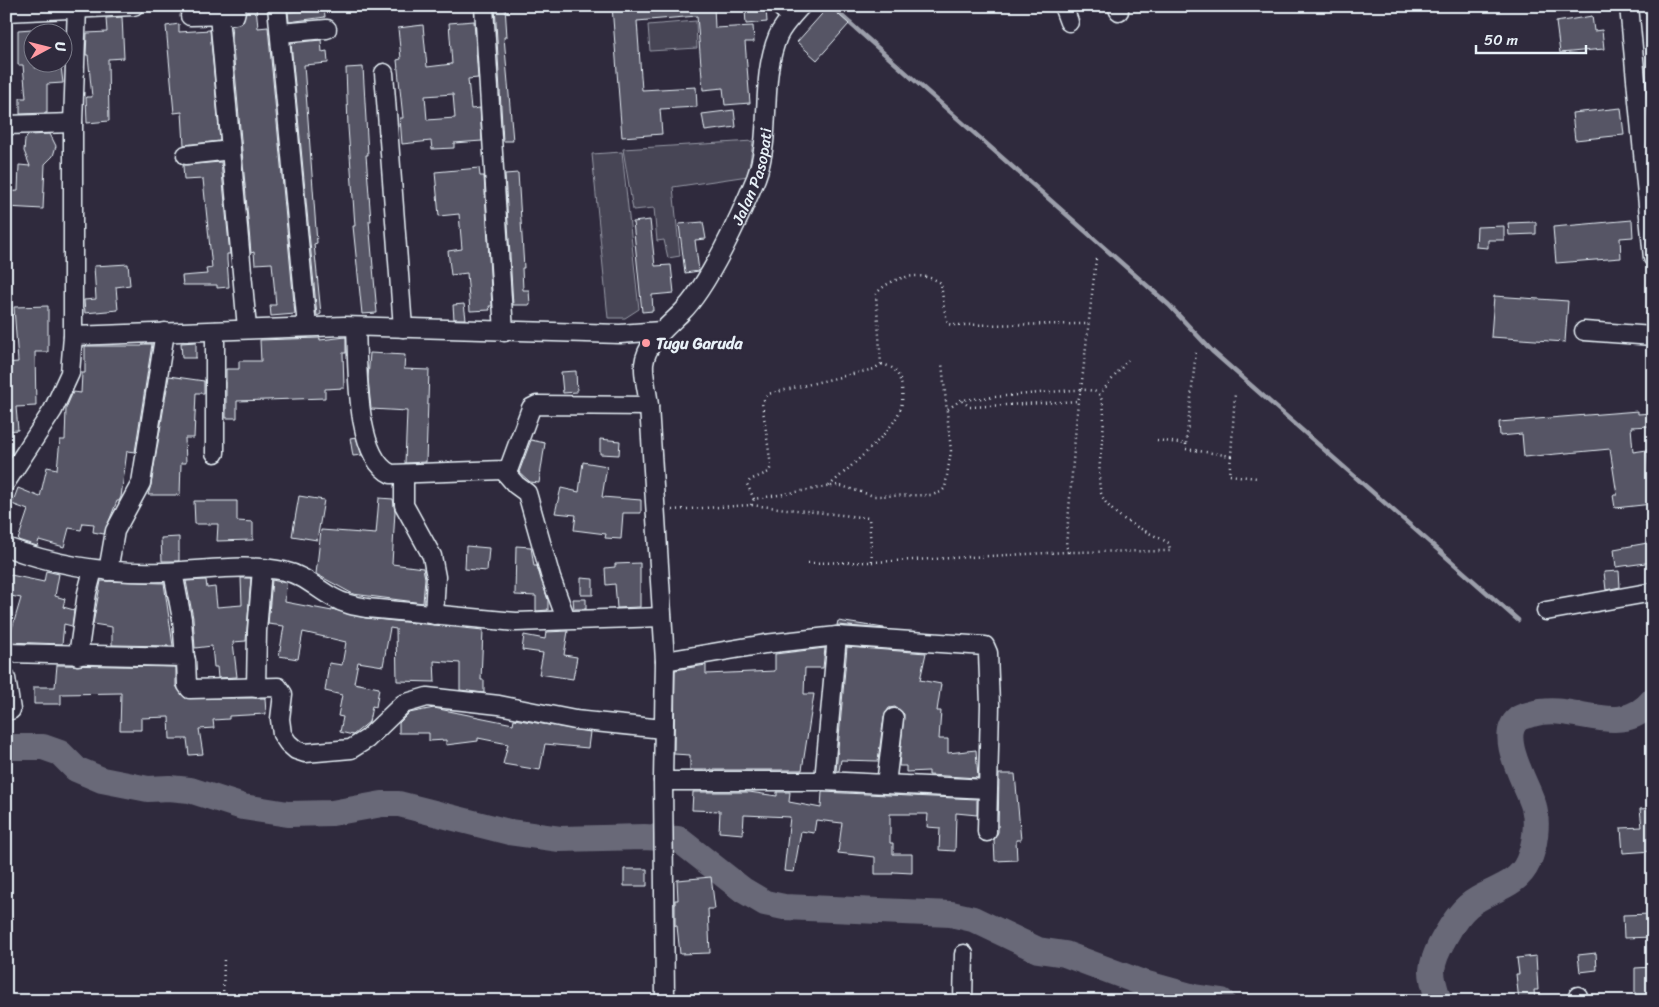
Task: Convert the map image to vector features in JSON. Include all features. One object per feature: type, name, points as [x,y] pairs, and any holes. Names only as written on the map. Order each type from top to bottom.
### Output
[{"type":"street","points":[[6,12],[134,6]]},
{"type":"street","points":[[190,16],[212,13],[235,15],[237,6]]},
{"type":"street","points":[[277,6],[306,327]]},
{"type":"street","points":[[1629,6],[1651,212],[1653,258]]},
{"type":"street","points":[[484,7],[504,332]]},
{"type":"street","points":[[6,482],[56,403],[70,372],[73,336],[73,123],[77,8]]},
{"type":"street","name":"Jalan Pasopati","points":[[644,364],[651,346],[662,331],[682,312],[701,288],[756,176],[765,134],[769,72],[774,48],[790,10]]},
{"type":"street","points":[[212,13],[231,150],[247,328]]},
{"type":"street","points":[[280,33],[327,29]]},
{"type":"street","points":[[384,73],[403,328]]},
{"type":"street","points":[[6,125],[73,123]]},
{"type":"street","points":[[186,155],[231,150]]},
{"type":"street","points":[[73,336],[306,327],[620,334],[662,331]]},
{"type":"street","points":[[356,327],[360,397],[368,444],[383,470],[391,474],[503,470],[512,466],[531,408],[537,405],[649,406]]},
{"type":"street","points":[[214,331],[215,453]]},
{"type":"street","points":[[1584,331],[1653,336]]},
{"type":"street","points":[[78,656],[87,593],[100,570],[115,531],[142,483],[165,332]]},
{"type":"street","points":[[620,334],[634,348],[644,364],[649,406],[665,662],[663,729],[665,1001]]},
{"type":"street","points":[[503,470],[516,486],[528,493],[551,578],[566,619]]},
{"type":"street","points":[[404,475],[404,505],[432,556],[436,577],[434,615]]},
{"type":"street","points":[[6,547],[67,566],[100,570],[173,572],[236,566],[284,571],[300,576],[345,603],[367,608],[516,622],[662,617]]},
{"type":"street","points":[[256,688],[256,631],[262,569]]},
{"type":"street","points":[[173,572],[182,619],[189,688],[281,689],[283,694],[280,719],[282,734],[288,743],[305,753],[351,749],[367,739],[403,704],[427,697],[498,704],[574,720],[663,729]]},
{"type":"street","points":[[1546,612],[1653,592]]},
{"type":"street","points":[[665,662],[765,644],[837,636],[985,646],[988,653],[990,705],[987,832]]},
{"type":"street","points":[[824,781],[837,636]]},
{"type":"street","points":[[6,653],[185,658]]},
{"type":"street","points":[[6,678],[11,710]]},
{"type":"street","points":[[886,784],[894,718]]},
{"type":"street","points":[[663,781],[824,781],[988,789]]},
{"type":"street","points":[[964,954],[964,1001]]},
{"type":"path","points":[[1069,552],[1066,546],[1077,434],[1078,401],[1081,390],[1096,259]]},
{"type":"path","points":[[880,364],[876,294],[893,280],[903,277],[934,278],[941,283],[948,324],[1088,324]]},
{"type":"path","points":[[1196,351],[1186,449],[1231,456]]},
{"type":"path","points":[[1099,395],[1128,360]]},
{"type":"path","points":[[754,499],[838,485],[874,496],[932,495],[941,492],[945,488],[951,452],[942,363]]},
{"type":"path","points":[[828,486],[890,426],[901,409],[902,385],[896,370],[893,367],[880,364]]},
{"type":"path","points":[[754,499],[747,484],[750,480],[769,472],[771,466],[762,403],[764,397],[768,394],[874,369],[880,364]]},
{"type":"path","points":[[807,563],[872,562],[1069,552],[1168,551],[1170,548],[1169,543],[1111,511],[1102,496],[1098,484],[1104,411],[1099,395],[1094,391],[1081,390],[961,400],[948,408]]},
{"type":"path","points":[[1235,393],[1229,475],[1257,478]]},
{"type":"path","points":[[961,400],[970,407],[1078,401]]},
{"type":"path","points":[[1157,440],[1186,444]]},
{"type":"path","points":[[751,505],[754,499]]},
{"type":"path","points":[[655,511],[751,505],[869,518],[872,562]]},
{"type":"path","points":[[223,1001],[224,958]]},
{"type":"shaded area","points":[[696,21],[697,48],[650,51],[648,25]]},
{"type":"shaded area","points":[[753,141],[748,176],[673,187],[680,256],[668,258],[664,240],[657,241],[654,208],[633,210],[623,149]]},
{"type":"shaded area","points":[[622,152],[639,309],[625,318],[608,318],[592,154]]},
{"type":"building","points":[[247,6],[256,6],[258,28],[268,27],[295,314],[271,316],[270,305],[276,305],[272,263],[255,264],[254,252],[251,253],[231,26],[243,22]]},
{"type":"building","points":[[302,6],[324,6],[325,17],[289,22],[288,12],[302,11]]},
{"type":"building","points":[[495,6],[505,6],[507,37],[504,37],[513,141],[503,141]]},
{"type":"building","points":[[612,6],[714,6],[715,28],[753,26],[754,42],[745,42],[750,103],[725,105],[723,88],[703,90],[697,16],[637,21],[642,90],[696,87],[697,107],[660,109],[662,134],[622,137]]},
{"type":"building","points":[[829,6],[849,24],[817,60],[797,42]]},
{"type":"building","points":[[766,8],[767,22],[746,24],[745,10]]},
{"type":"building","points":[[1592,16],[1594,31],[1602,30],[1604,49],[1560,53],[1556,22]]},
{"type":"building","points":[[122,17],[124,58],[108,59],[109,121],[87,123],[86,97],[92,97],[88,55],[86,55],[87,33],[107,32],[106,18]]},
{"type":"building","points":[[474,21],[478,78],[468,79],[471,109],[480,108],[482,141],[454,143],[454,148],[432,149],[431,141],[402,144],[400,118],[403,118],[397,60],[401,59],[398,28],[423,25],[427,67],[452,64],[449,23]],"holes":[[[453,94],[455,118],[427,120],[425,96]]]},
{"type":"building","points":[[179,24],[179,32],[210,30],[220,141],[184,145],[182,112],[174,113],[166,26]]},
{"type":"building","points":[[18,30],[22,30],[22,65],[18,65]]},
{"type":"building","points":[[321,40],[322,52],[327,51],[328,63],[304,65],[317,243],[314,244],[321,314],[317,316],[291,43]]},
{"type":"building","points":[[363,67],[368,155],[366,155],[371,221],[369,221],[377,313],[362,314],[353,226],[355,226],[346,68]]},
{"type":"building","points":[[24,72],[62,72],[63,83],[47,84],[47,113],[20,114],[20,98],[26,98]]},
{"type":"building","points":[[1621,108],[1624,135],[1575,140],[1572,113]]},
{"type":"building","points":[[734,110],[736,127],[705,131],[702,114]]},
{"type":"building","points":[[50,134],[56,146],[53,156],[45,164],[43,209],[6,207],[6,192],[18,191],[19,165],[30,166],[24,151],[25,140],[28,135]]},
{"type":"building","points":[[221,162],[230,254],[227,254],[229,287],[217,288],[217,285],[183,285],[182,276],[207,274],[206,269],[212,268],[203,179],[184,180],[183,165]]},
{"type":"building","points":[[479,168],[480,176],[484,176],[492,306],[489,306],[490,310],[470,311],[467,273],[451,275],[448,251],[462,249],[459,214],[439,216],[435,172]]},
{"type":"building","points":[[518,173],[524,268],[522,268],[523,290],[529,290],[530,305],[513,305],[505,174]]},
{"type":"building","points":[[650,220],[655,266],[671,265],[674,293],[652,295],[653,311],[642,312],[633,222]]},
{"type":"building","points":[[1632,220],[1633,237],[1620,238],[1621,258],[1556,263],[1553,227]]},
{"type":"building","points":[[703,222],[706,239],[695,240],[699,271],[685,273],[679,224]]},
{"type":"building","points":[[1536,222],[1536,234],[1509,235],[1508,223]]},
{"type":"building","points":[[1504,226],[1504,240],[1488,240],[1488,248],[1476,247],[1477,227]]},
{"type":"building","points":[[128,264],[130,285],[116,287],[118,310],[85,313],[84,300],[96,299],[94,266]]},
{"type":"building","points":[[1494,296],[1568,301],[1565,342],[1491,337]]},
{"type":"building","points":[[464,304],[466,319],[454,319],[453,305]]},
{"type":"building","points":[[48,306],[48,352],[35,352],[36,406],[16,407],[18,430],[6,431],[6,363],[18,362],[14,307]]},
{"type":"building","points":[[346,337],[346,353],[343,353],[344,388],[325,389],[325,398],[237,401],[237,418],[226,418],[226,369],[239,369],[239,361],[261,361],[260,340],[320,338],[320,340]]},
{"type":"building","points":[[196,342],[196,358],[182,358],[181,343]]},
{"type":"building","points":[[143,344],[152,344],[135,452],[127,451],[121,497],[117,501],[104,534],[93,532],[94,524],[83,523],[81,530],[69,528],[64,547],[39,540],[37,546],[18,540],[28,510],[12,504],[18,488],[40,497],[47,467],[57,469],[60,440],[65,440],[66,408],[73,392],[81,393],[82,373],[85,373],[85,346],[142,346]]},
{"type":"building","points":[[370,353],[405,355],[404,369],[429,370],[426,462],[405,463],[407,411],[371,409],[368,378]]},
{"type":"building","points":[[576,371],[577,392],[563,393],[561,372]]},
{"type":"building","points":[[169,376],[204,381],[204,393],[196,393],[194,438],[185,438],[186,463],[181,463],[180,495],[148,495],[151,485]]},
{"type":"building","points":[[1638,411],[1638,414],[1652,413],[1652,426],[1631,427],[1633,452],[1647,450],[1652,504],[1615,508],[1613,495],[1617,495],[1610,449],[1524,457],[1522,434],[1500,436],[1499,422]]},
{"type":"building","points":[[356,437],[362,455],[353,456],[350,438]]},
{"type":"building","points":[[600,439],[620,441],[619,455],[600,454]]},
{"type":"building","points":[[531,440],[545,443],[539,483],[530,482],[519,472]]},
{"type":"building","points":[[583,462],[607,466],[602,497],[641,500],[641,513],[623,513],[621,539],[605,538],[606,534],[574,530],[576,515],[555,513],[561,488],[579,492]]},
{"type":"building","points":[[299,496],[324,500],[317,540],[292,536]]},
{"type":"building","points":[[379,498],[393,499],[395,511],[392,564],[423,568],[425,578],[423,603],[353,594],[316,574],[321,530],[376,534]]},
{"type":"building","points":[[194,501],[237,501],[237,521],[253,522],[253,540],[217,541],[218,524],[195,524]]},
{"type":"building","points":[[179,537],[179,561],[162,561],[161,538]]},
{"type":"building","points":[[1653,542],[1653,562],[1616,567],[1614,549]]},
{"type":"building","points":[[466,546],[489,548],[487,571],[465,569]]},
{"type":"building","points":[[516,546],[531,547],[534,566],[537,566],[548,600],[548,610],[536,611],[536,596],[515,595]]},
{"type":"building","points":[[640,563],[640,607],[617,608],[615,584],[606,585],[605,568],[615,567],[615,564]]},
{"type":"building","points":[[46,571],[59,574],[55,596],[65,599],[63,607],[74,610],[72,626],[64,624],[62,644],[8,642],[21,598],[6,595],[6,574],[44,582]]},
{"type":"building","points":[[1619,571],[1620,587],[1606,590],[1604,572]]},
{"type":"building","points":[[241,578],[251,578],[246,641],[233,642],[237,677],[218,678],[217,667],[214,667],[212,646],[195,648],[193,618],[186,581],[206,580],[207,588],[215,587],[217,607],[242,605]]},
{"type":"building","points":[[581,578],[593,579],[593,595],[581,595]]},
{"type":"building","points":[[272,580],[286,583],[285,602],[332,611],[332,609],[365,618],[483,630],[481,680],[484,680],[484,693],[460,690],[460,663],[434,661],[435,682],[397,681],[396,629],[390,628],[383,666],[358,662],[354,683],[379,688],[376,707],[372,706],[369,722],[353,735],[340,732],[343,717],[338,716],[342,695],[325,691],[329,663],[342,665],[346,642],[303,632],[298,659],[279,656],[284,626],[268,624]]},
{"type":"building","points":[[101,581],[164,583],[173,646],[112,645],[112,627],[93,624]]},
{"type":"building","points":[[573,599],[586,599],[586,609],[574,609]]},
{"type":"building","points":[[838,621],[884,628],[884,629],[837,625]]},
{"type":"building","points":[[568,631],[564,655],[577,657],[573,679],[539,674],[543,653],[522,650],[524,635],[545,639],[546,632]]},
{"type":"building","points":[[847,647],[926,653],[920,680],[941,684],[937,711],[941,711],[939,739],[948,739],[948,753],[976,750],[978,778],[929,775],[929,771],[906,772],[906,766],[899,766],[904,714],[895,707],[889,708],[884,716],[878,761],[841,760],[839,771],[836,771]]},
{"type":"building","points":[[825,648],[823,668],[805,668],[804,694],[814,694],[802,770],[690,770],[690,755],[674,754],[675,670],[706,665],[706,674],[775,671],[775,654]]},
{"type":"building","points":[[57,665],[176,667],[176,686],[185,698],[265,698],[266,714],[229,716],[229,719],[213,720],[214,728],[199,729],[203,754],[189,755],[187,739],[170,739],[169,717],[141,718],[141,730],[120,730],[121,693],[61,694],[61,704],[34,704],[34,687],[55,687]]},
{"type":"building","points":[[434,708],[513,724],[514,719],[590,732],[588,748],[545,744],[540,770],[503,764],[508,744],[478,738],[478,741],[446,745],[446,740],[429,741],[429,733],[399,733],[399,723],[409,713]]},
{"type":"building","points":[[999,774],[1015,774],[1021,840],[1016,840],[1017,860],[995,861],[994,840],[998,832]]},
{"type":"building","points":[[693,792],[749,792],[777,796],[777,792],[790,792],[789,802],[821,808],[822,792],[977,799],[977,815],[956,813],[955,851],[939,850],[940,828],[927,827],[928,814],[890,814],[890,843],[893,843],[893,854],[912,854],[912,873],[893,872],[893,874],[875,874],[875,857],[838,853],[842,823],[816,820],[814,833],[801,831],[794,872],[784,871],[790,817],[744,815],[743,834],[719,832],[720,811],[692,810]]},
{"type":"building","points":[[1653,808],[1653,851],[1623,853],[1621,828],[1642,827],[1640,809]]},
{"type":"building","points":[[624,869],[647,869],[647,886],[624,886]]},
{"type":"building","points":[[711,877],[715,909],[708,909],[710,953],[680,954],[677,926],[675,926],[675,900],[678,900],[677,880]]},
{"type":"building","points":[[1651,914],[1653,937],[1624,938],[1623,915]]},
{"type":"building","points":[[1596,953],[1597,970],[1580,972],[1578,955]]},
{"type":"building","points":[[1536,956],[1538,990],[1534,990],[1535,1001],[1519,1001],[1516,974],[1519,974],[1517,958]]},
{"type":"building","points":[[1653,967],[1653,998],[1635,998],[1635,968]]},
{"type":"waterway","points":[[835,10],[1169,305],[1212,351],[1518,620]]},
{"type":"waterway","points":[[1439,1001],[1433,983],[1433,964],[1440,946],[1451,927],[1468,906],[1516,878],[1528,862],[1532,849],[1536,828],[1534,807],[1515,761],[1510,737],[1512,727],[1521,717],[1548,711],[1596,718],[1626,718],[1640,712],[1653,700]]},
{"type":"waterway","points":[[6,747],[43,747],[60,753],[76,769],[102,780],[148,789],[190,790],[243,807],[288,814],[332,813],[382,804],[399,804],[509,832],[560,839],[644,837],[678,839],[743,890],[765,903],[784,907],[951,914],[973,919],[1038,950],[1065,954],[1140,982],[1194,997],[1222,1001]]},
{"type":"place","name":"Tugu Garuda","points":[[646,343]]}]
